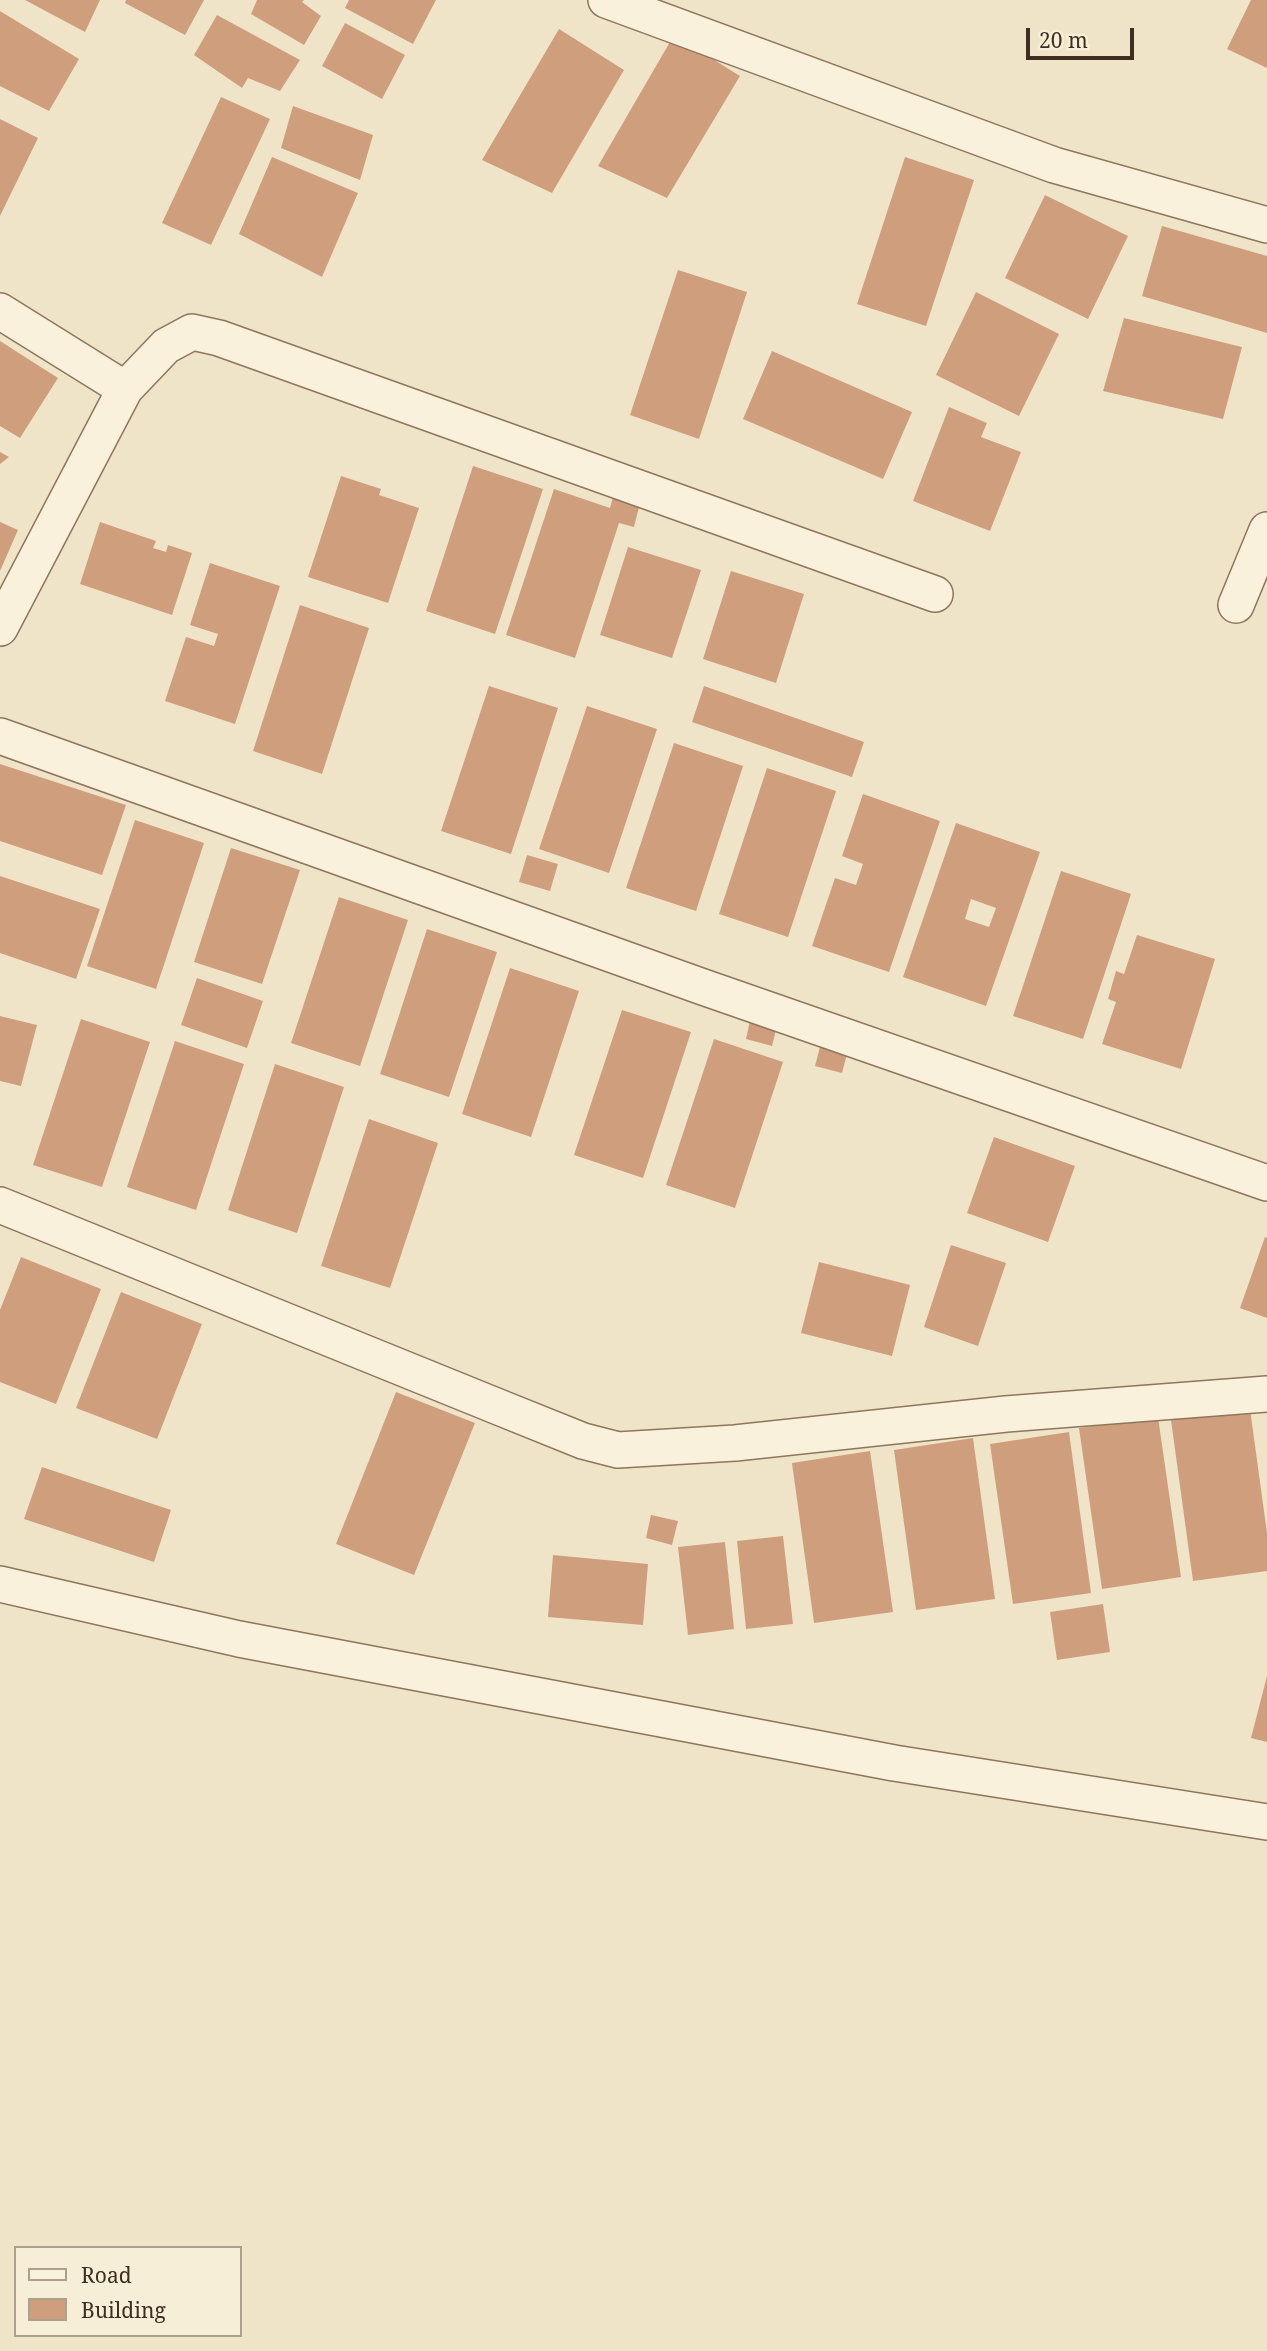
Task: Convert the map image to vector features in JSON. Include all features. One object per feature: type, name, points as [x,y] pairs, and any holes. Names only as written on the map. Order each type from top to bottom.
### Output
[{"type":"street","points":[[606,0],[1054,165],[1267,225]]},
{"type":"street","points":[[0,312],[125,389]]},
{"type":"street","points":[[0,628],[125,389],[166,346],[181,335],[202,333],[935,594]]},
{"type":"street","points":[[1236,606],[1267,530]]},
{"type":"street","points":[[0,736],[703,987],[1267,1183]]},
{"type":"street","points":[[0,1205],[583,1441],[618,1450],[735,1444],[1006,1414],[1267,1394]]},
{"type":"street","points":[[0,1584],[239,1639],[867,1758],[1267,1822]]},
{"type":"building","points":[[25,0],[100,0],[85,32]]},
{"type":"building","points":[[126,0],[204,0],[185,35],[125,3]]},
{"type":"building","points":[[257,0],[304,0],[302,2],[321,16],[304,45],[251,14]]},
{"type":"building","points":[[349,0],[436,0],[413,44],[345,8]]},
{"type":"building","points":[[1251,0],[1267,0],[1267,68],[1227,49]]},
{"type":"building","points":[[0,11],[79,59],[49,111],[0,86]]},
{"type":"building","points":[[217,15],[300,60],[280,91],[248,78],[242,88],[194,55]]},
{"type":"building","points":[[345,23],[405,55],[382,99],[322,66]]},
{"type":"building","points":[[559,29],[624,70],[552,193],[482,160]]},
{"type":"building","points":[[674,35],[740,76],[667,198],[598,166]]},
{"type":"building","points":[[221,97],[270,119],[211,245],[162,223]]},
{"type":"building","points":[[293,106],[373,135],[360,180],[281,148]]},
{"type":"building","points":[[0,119],[38,138],[0,216]]},
{"type":"building","points":[[272,157],[358,193],[322,277],[239,234]]},
{"type":"building","points":[[905,157],[974,180],[926,326],[857,304]]},
{"type":"building","points":[[1045,195],[1128,236],[1088,319],[1005,278]]},
{"type":"building","points":[[1162,226],[1267,256],[1267,333],[1142,296]]},
{"type":"building","points":[[678,270],[747,292],[699,439],[630,415]]},
{"type":"building","points":[[976,292],[1059,334],[1019,416],[936,375]]},
{"type":"building","points":[[1124,318],[1242,347],[1223,419],[1103,391]]},
{"type":"building","points":[[0,341],[58,378],[20,438],[0,426]]},
{"type":"building","points":[[772,351],[912,412],[883,479],[743,419]]},
{"type":"building","points":[[949,407],[987,423],[981,437],[1021,452],[990,531],[913,501]]},
{"type":"building","points":[[0,452],[9,457],[0,464]]},
{"type":"building","points":[[473,466],[543,489],[495,634],[426,611]]},
{"type":"building","points":[[341,476],[381,489],[379,495],[419,508],[388,603],[308,577]]},
{"type":"building","points":[[554,489],[610,508],[613,497],[640,503],[634,527],[619,523],[575,658],[506,635]]},
{"type":"building","points":[[0,522],[18,530],[0,571]]},
{"type":"building","points":[[100,522],[156,541],[153,548],[166,552],[168,545],[192,553],[172,615],[80,584]]},
{"type":"building","points":[[628,547],[701,570],[672,658],[600,635]]},
{"type":"building","points":[[210,563],[280,586],[235,724],[165,701],[186,637],[214,646],[218,634],[190,625]]},
{"type":"building","points":[[731,571],[804,594],[776,683],[703,659]]},
{"type":"building","points":[[300,605],[369,628],[322,774],[253,751]]},
{"type":"building","points":[[489,686],[558,708],[511,854],[441,831]]},
{"type":"building","points":[[704,686],[864,742],[852,777],[692,722]]},
{"type":"building","points":[[587,706],[657,729],[609,873],[539,849]]},
{"type":"building","points":[[674,743],[743,766],[696,911],[626,888]]},
{"type":"building","points":[[0,764],[126,805],[102,875],[0,841]]},
{"type":"building","points":[[767,768],[836,791],[788,937],[719,914]]},
{"type":"building","points":[[863,794],[940,821],[889,972],[812,946],[835,878],[856,885],[863,864],[842,856]]},
{"type":"building","points":[[135,820],[204,843],[156,989],[87,966]]},
{"type":"building","points":[[956,823],[1040,852],[986,1006],[903,977]],"holes":[[[971,899],[996,908],[989,927],[965,919]]]},
{"type":"building","points":[[231,848],[300,870],[262,984],[194,962]]},
{"type":"building","points":[[527,855],[558,864],[550,891],[519,882]]},
{"type":"building","points":[[1061,871],[1131,894],[1083,1039],[1013,1016]]},
{"type":"building","points":[[0,876],[100,909],[76,979],[0,953]]},
{"type":"building","points":[[339,897],[408,920],[360,1066],[291,1043]]},
{"type":"building","points":[[427,929],[497,952],[449,1097],[380,1074]]},
{"type":"building","points":[[1137,935],[1215,959],[1181,1069],[1102,1044],[1116,1002],[1108,999],[1116,971],[1124,974]]},
{"type":"building","points":[[510,968],[579,991],[531,1137],[462,1114]]},
{"type":"building","points":[[197,978],[263,1001],[247,1048],[181,1025]]},
{"type":"building","points":[[622,1010],[691,1032],[643,1178],[574,1155]]},
{"type":"building","points":[[0,1016],[37,1025],[21,1086],[0,1081]]},
{"type":"building","points":[[751,1016],[778,1022],[772,1046],[746,1039]]},
{"type":"building","points":[[81,1019],[150,1042],[102,1187],[33,1165]]},
{"type":"building","points":[[714,1039],[783,1062],[735,1208],[666,1185]]},
{"type":"building","points":[[175,1041],[244,1064],[196,1210],[127,1187]]},
{"type":"building","points":[[821,1043],[848,1050],[842,1073],[815,1066]]},
{"type":"building","points":[[275,1064],[344,1087],[297,1233],[228,1210]]},
{"type":"building","points":[[369,1119],[438,1143],[390,1288],[321,1266]]},
{"type":"building","points":[[994,1137],[1075,1166],[1048,1242],[967,1213]]},
{"type":"building","points":[[1265,1237],[1267,1238],[1267,1318],[1240,1308]]},
{"type":"building","points":[[951,1245],[1006,1263],[978,1346],[924,1327]]},
{"type":"building","points":[[21,1257],[101,1289],[56,1404],[0,1382],[0,1310]]},
{"type":"building","points":[[819,1262],[910,1285],[892,1356],[801,1333]]},
{"type":"building","points":[[121,1292],[202,1324],[157,1439],[76,1408]]},
{"type":"building","points":[[396,1392],[475,1423],[414,1575],[336,1544]]},
{"type":"building","points":[[1250,1409],[1267,1533],[1267,1571],[1193,1581],[1171,1420]]},
{"type":"building","points":[[1158,1417],[1181,1577],[1102,1589],[1079,1428]]},
{"type":"building","points":[[1069,1432],[1091,1593],[1013,1604],[990,1444]]},
{"type":"building","points":[[973,1438],[995,1599],[916,1610],[894,1450]]},
{"type":"building","points":[[870,1451],[893,1612],[814,1623],[792,1463]]},
{"type":"building","points":[[42,1467],[171,1510],[154,1562],[24,1519]]},
{"type":"building","points":[[651,1515],[678,1521],[672,1545],[646,1538]]},
{"type":"building","points":[[783,1536],[793,1624],[746,1629],[737,1541]]},
{"type":"building","points":[[725,1542],[734,1629],[688,1635],[678,1547]]},
{"type":"building","points":[[553,1555],[648,1564],[643,1625],[548,1617]]},
{"type":"building","points":[[1103,1604],[1110,1652],[1057,1660],[1050,1612]]},
{"type":"building","points":[[1267,1676],[1267,1742],[1251,1738]]}]
